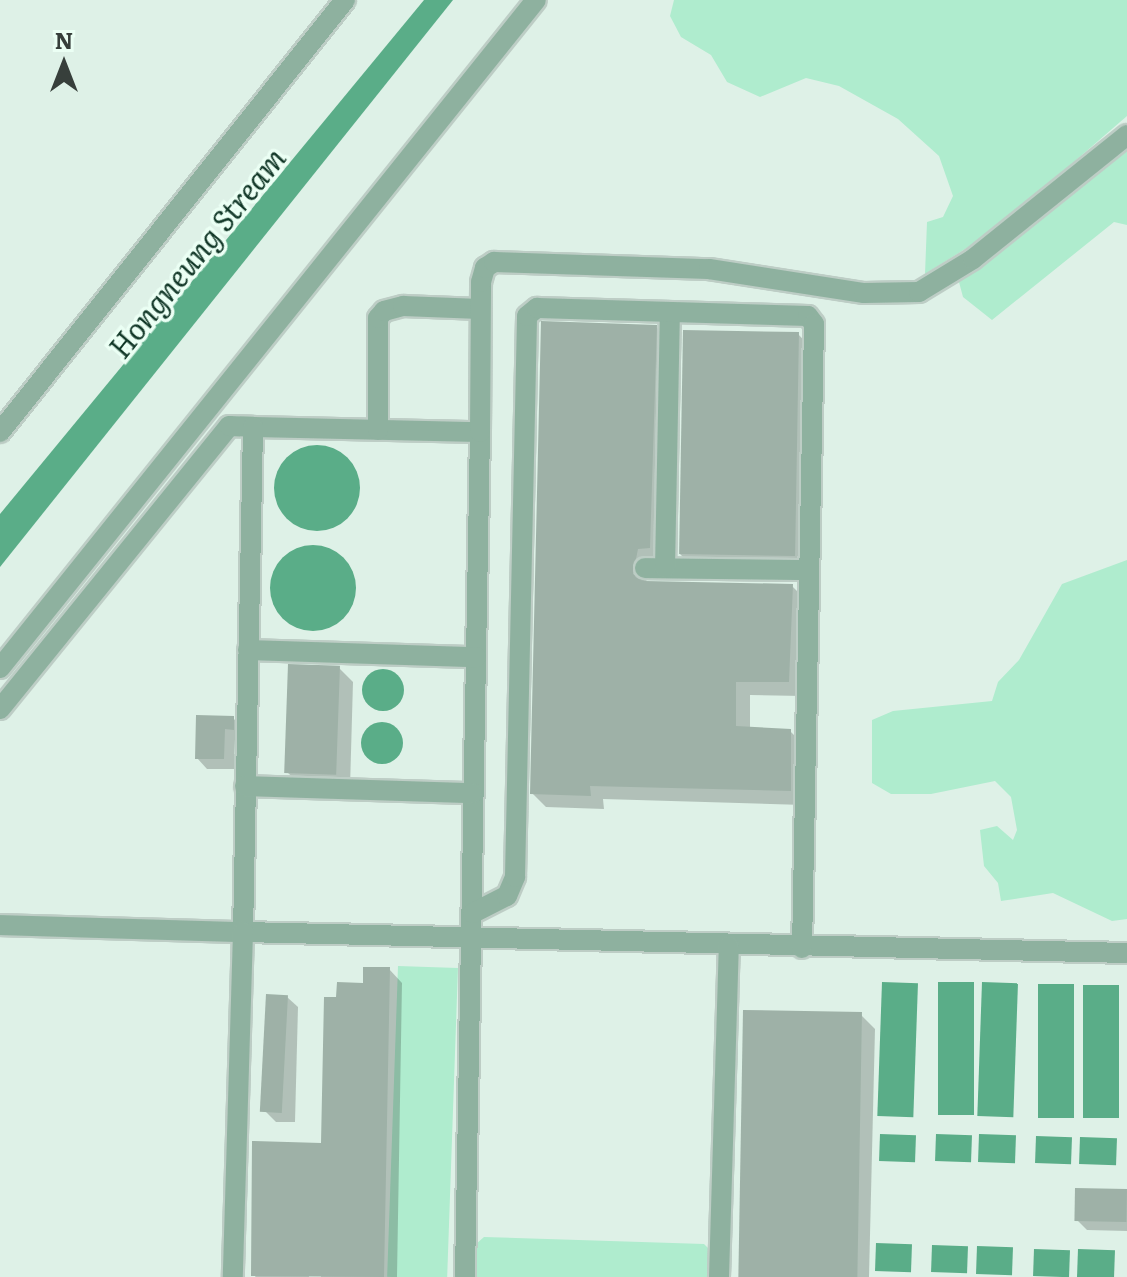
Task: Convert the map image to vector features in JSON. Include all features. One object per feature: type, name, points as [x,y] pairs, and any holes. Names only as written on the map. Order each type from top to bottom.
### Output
[{"type":"street","points":[[0,432],[345,0]]},
{"type":"street","points":[[0,668],[536,0]]},
{"type":"street","points":[[465,1277],[473,937],[472,793],[480,309],[485,268],[505,262],[709,269],[864,293],[919,292],[973,259],[1127,135]]},
{"type":"street","points":[[378,430],[378,318],[384,311],[403,306],[480,309]]},
{"type":"street","points":[[473,913],[507,896],[515,877],[527,316],[537,308],[808,316],[814,324],[802,948]]},
{"type":"street","points":[[670,312],[655,568],[809,570]]},
{"type":"street","points":[[0,709],[229,426],[480,432]]},
{"type":"street","points":[[233,1277],[253,427]]},
{"type":"street","points":[[248,650],[476,657]]},
{"type":"street","points":[[245,786],[472,793]]},
{"type":"street","points":[[0,925],[802,948],[1127,953]]},
{"type":"street","points":[[719,1277],[729,946]]},
{"type":"shaded area","name":"Hongneung Stream","points":[[424,0],[453,0],[0,567],[0,514]]},
{"type":"shaded area","points":[[674,0],[1127,0],[1127,116],[994,231],[925,274],[927,222],[943,217],[953,196],[939,156],[898,119],[839,86],[806,78],[760,97],[727,82],[711,55],[681,37],[670,16]]},
{"type":"shaded area","points":[[1127,146],[1127,225],[1114,222],[992,320],[963,297],[959,282]]},
{"type":"shaded area","points":[[317,445],[341,452],[353,464],[360,488],[353,512],[341,524],[317,531],[293,524],[281,512],[274,488],[281,464],[293,452]]},
{"type":"shaded area","points":[[313,545],[337,552],[349,564],[356,588],[349,612],[337,624],[313,631],[289,624],[277,612],[270,588],[277,564],[289,552]]},
{"type":"shaded area","points":[[1127,560],[1127,919],[1112,921],[1053,893],[1001,901],[998,883],[984,866],[980,830],[997,826],[1013,840],[1017,830],[1011,797],[995,781],[931,794],[891,794],[872,783],[872,720],[893,711],[992,701],[998,682],[1019,660],[1062,584]]},
{"type":"shaded area","points":[[383,669],[398,675],[404,690],[398,705],[383,711],[368,705],[362,690],[368,675]]},
{"type":"shaded area","points":[[382,722],[397,728],[403,743],[397,758],[382,764],[367,758],[361,743],[367,728]]},
{"type":"shaded area","points":[[398,966],[458,968],[447,1277],[387,1277]]},
{"type":"shaded area","points":[[882,982],[918,983],[913,1117],[877,1116]]},
{"type":"shaded area","points":[[938,982],[974,982],[974,1115],[938,1115]]},
{"type":"shaded area","points":[[982,982],[1018,983],[1013,1117],[977,1116]]},
{"type":"shaded area","points":[[1038,984],[1074,984],[1074,1118],[1038,1118]]},
{"type":"shaded area","points":[[1083,985],[1119,985],[1119,1118],[1083,1118]]},
{"type":"shaded area","points":[[880,1134],[916,1135],[915,1162],[879,1161]]},
{"type":"shaded area","points":[[936,1134],[972,1135],[971,1162],[935,1161]]},
{"type":"shaded area","points":[[979,1134],[1016,1135],[1015,1163],[978,1162]]},
{"type":"shaded area","points":[[1036,1136],[1072,1137],[1071,1164],[1035,1163]]},
{"type":"shaded area","points":[[1080,1137],[1117,1138],[1116,1165],[1079,1164]]},
{"type":"shaded area","points":[[484,1237],[704,1244],[711,1251],[710,1277],[476,1277],[476,1244]]},
{"type":"shaded area","points":[[876,1243],[912,1244],[911,1272],[875,1271]]},
{"type":"shaded area","points":[[932,1245],[968,1246],[967,1273],[931,1272]]},
{"type":"shaded area","points":[[977,1246],[1013,1247],[1012,1275],[976,1274]]},
{"type":"shaded area","points":[[1034,1249],[1070,1250],[1069,1277],[1033,1276]]},
{"type":"shaded area","points":[[1078,1249],[1115,1250],[1114,1277],[1077,1277]]},
{"type":"building","points":[[541,321],[657,325],[650,548],[638,549],[633,574],[645,581],[793,584],[789,682],[736,682],[736,726],[791,729],[791,791],[590,786],[591,796],[530,794]]},
{"type":"building","points":[[683,330],[799,332],[795,556],[679,554]]},
{"type":"building","points":[[288,664],[340,666],[336,775],[284,773]]},
{"type":"building","points":[[196,715],[234,716],[234,730],[225,729],[224,759],[195,759]]},
{"type":"building","points":[[363,967],[390,967],[384,1277],[251,1276],[252,1141],[321,1143],[324,997],[336,997],[337,982],[363,983]]},
{"type":"building","points":[[266,994],[288,995],[282,1113],[260,1112]]},
{"type":"building","points":[[743,1010],[862,1012],[857,1277],[738,1277]]},
{"type":"building","points":[[1075,1188],[1127,1189],[1126,1222],[1074,1221]]}]
